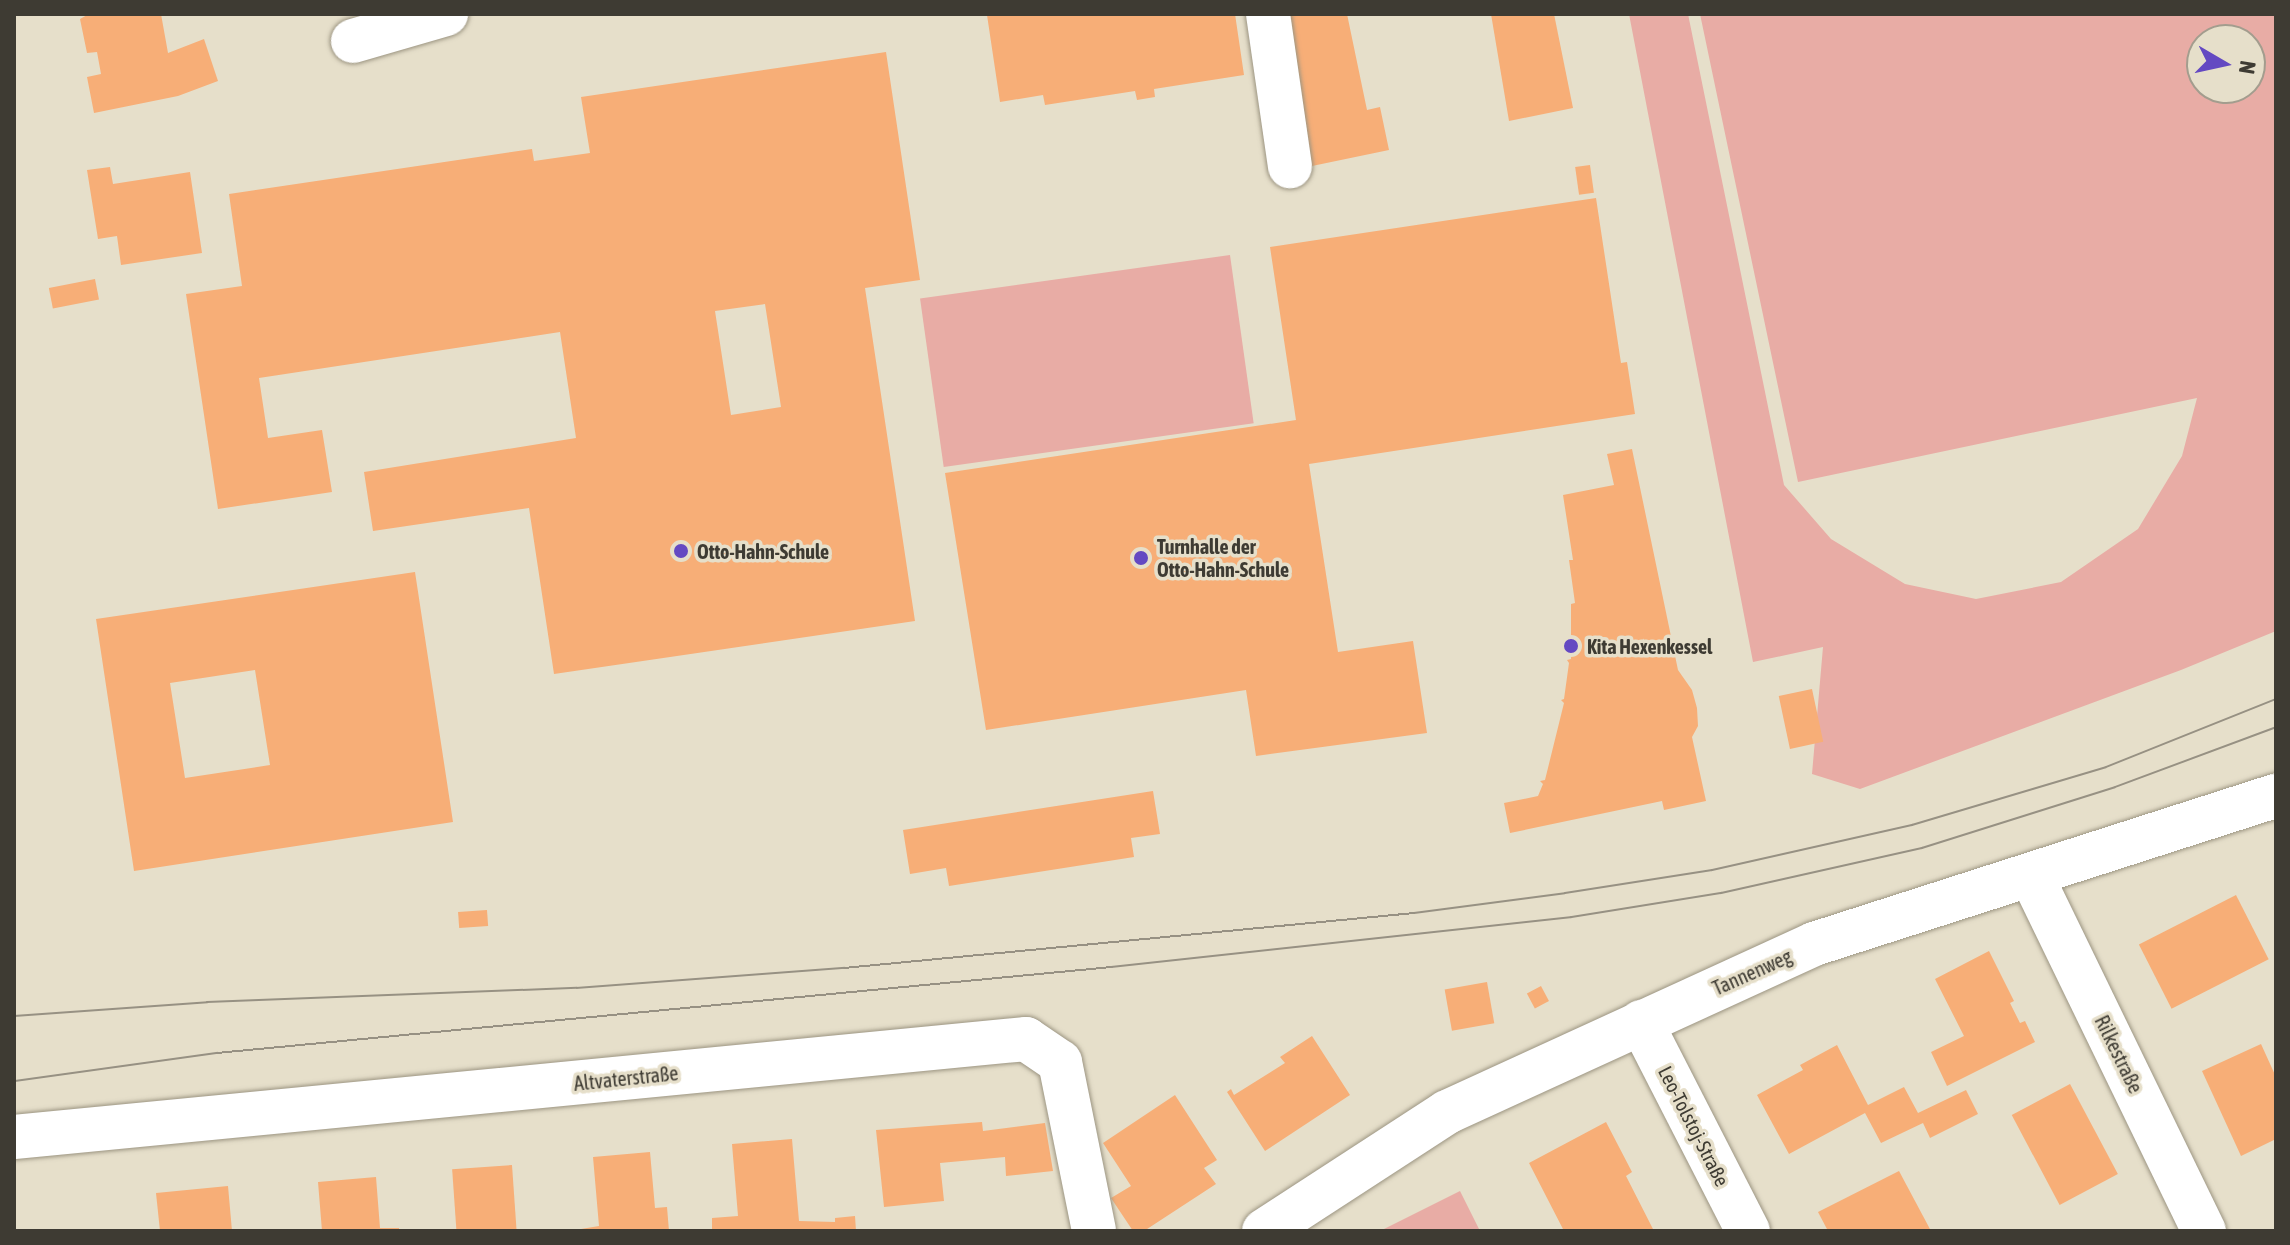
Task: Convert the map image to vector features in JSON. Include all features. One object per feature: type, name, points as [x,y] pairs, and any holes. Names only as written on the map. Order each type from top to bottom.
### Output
[{"type":"street","points":[[353,41],[446,14]]},
{"type":"street","points":[[1268,14],[1290,166]]},
{"type":"street","name":"Tannenweg","points":[[1264,1231],[1447,1112],[1814,944],[2032,877],[2276,796]]},
{"type":"street","name":"Rilkestraße","points":[[2032,877],[2204,1231]]},
{"type":"street","name":"Leo-Tolstoj-Straße","points":[[1641,1022],[1748,1231]]},
{"type":"street","name":"Altvaterstraße","points":[[14,1137],[1026,1039],[1060,1062],[1094,1231]]},
{"type":"shaded area","points":[[1629,14],[1688,14],[1784,485],[1831,539],[1905,584],[1976,599],[2061,582],[2138,529],[2182,456],[2197,398],[1798,482],[1700,14],[2276,14],[2276,631],[2181,670],[1860,789],[1812,774],[1823,647],[1753,662]]},
{"type":"shaded area","points":[[1230,255],[1254,423],[944,467],[920,299]]},
{"type":"shaded area","points":[[1460,1191],[1480,1231],[1380,1231]]},
{"type":"building","points":[[89,14],[161,14],[168,53],[204,39],[218,81],[178,96],[94,113],[87,77],[101,74],[97,52],[87,53],[80,19]]},
{"type":"building","points":[[1235,14],[1244,75],[1154,89],[1155,97],[1137,100],[1135,91],[1045,105],[1043,95],[1000,102],[987,15]]},
{"type":"building","points":[[1280,14],[1347,14],[1367,110],[1380,107],[1389,150],[1312,166]]},
{"type":"building","points":[[1491,14],[1554,14],[1573,108],[1509,121]]},
{"type":"building","points":[[886,52],[920,280],[865,288],[915,621],[554,674],[529,508],[373,531],[364,472],[576,438],[560,332],[259,378],[268,438],[322,430],[332,492],[218,509],[186,294],[242,286],[229,194],[532,149],[534,161],[590,153],[581,97]],"holes":[[[765,304],[781,407],[731,415],[715,311]]]},
{"type":"building","points":[[1590,165],[1594,193],[1579,195],[1575,167]]},
{"type":"building","points":[[110,167],[113,184],[190,172],[202,253],[121,265],[117,236],[98,239],[87,170]]},
{"type":"building","name":"Turnhalle der Otto-Hahn-Schule","points":[[1596,198],[1621,363],[1627,362],[1635,414],[1309,464],[1338,652],[1413,641],[1427,733],[1256,756],[1246,690],[986,730],[945,473],[1296,420],[1270,247]]},
{"type":"building","points":[[95,279],[99,300],[53,309],[49,288]]},
{"type":"building","points":[[1632,449],[1678,670],[1692,690],[1697,708],[1698,726],[1692,737],[1706,801],[1664,810],[1662,801],[1510,833],[1504,803],[1538,796],[1543,784],[1540,781],[1545,780],[1564,703],[1561,700],[1564,699],[1567,660],[1571,659],[1571,604],[1575,603],[1569,560],[1573,560],[1563,495],[1614,485],[1607,454]]},
{"type":"building","points":[[415,572],[453,822],[134,871],[96,619]],"holes":[[[255,670],[270,765],[185,778],[170,683]]]},
{"type":"building","points":[[1812,689],[1823,742],[1790,749],[1779,696]]},
{"type":"building","points":[[1153,791],[1160,834],[1131,838],[1134,857],[949,886],[946,868],[910,874],[903,830]]},
{"type":"building","points":[[2236,895],[2269,959],[2172,1009],[2139,944]]},
{"type":"building","points":[[487,910],[488,926],[459,928],[458,912]]},
{"type":"building","points":[[1989,951],[2014,1001],[2010,1003],[2020,1023],[2025,1021],[2035,1042],[1947,1086],[1931,1052],[1964,1036],[1935,979]]},
{"type":"building","points":[[1487,982],[1494,1023],[1452,1031],[1445,989]]},
{"type":"building","points":[[1541,986],[1549,1001],[1535,1009],[1527,994]]},
{"type":"building","points":[[1312,1036],[1350,1095],[1265,1151],[1227,1092],[1231,1089],[1234,1095],[1285,1063],[1280,1057]]},
{"type":"building","points":[[2261,1044],[2276,1077],[2276,1139],[2241,1156],[2202,1071]]},
{"type":"building","points":[[1837,1045],[1868,1105],[1904,1087],[1918,1113],[1966,1090],[1978,1114],[1930,1138],[1923,1123],[1881,1143],[1865,1113],[1789,1154],[1757,1095],[1803,1070],[1800,1065]]},
{"type":"building","points":[[2070,1084],[2118,1174],[2060,1205],[2012,1115]]},
{"type":"building","points":[[1175,1095],[1217,1160],[1204,1168],[1216,1184],[1144,1231],[1133,1231],[1111,1198],[1131,1186],[1103,1143]]},
{"type":"building","points":[[982,1122],[983,1131],[1045,1123],[1053,1171],[1006,1176],[1005,1157],[940,1163],[944,1201],[884,1207],[876,1130]]},
{"type":"building","points":[[1606,1122],[1632,1172],[1626,1176],[1654,1231],[1564,1231],[1529,1163]]},
{"type":"building","points":[[792,1139],[799,1221],[835,1222],[835,1218],[855,1216],[856,1231],[712,1231],[712,1218],[738,1216],[732,1144]]},
{"type":"building","points":[[650,1152],[655,1208],[667,1207],[669,1231],[569,1231],[599,1226],[593,1157]]},
{"type":"building","points":[[512,1165],[517,1231],[456,1231],[452,1169]]},
{"type":"building","points":[[1899,1171],[1931,1231],[1828,1231],[1818,1212]]},
{"type":"building","points":[[376,1177],[380,1228],[399,1228],[399,1231],[322,1231],[318,1182]]},
{"type":"building","points":[[228,1186],[232,1231],[160,1231],[156,1193]]},
{"type":"tram line","points":[[14,1016],[207,1002],[577,988],[844,968],[1414,913],[1565,893],[1712,870],[1912,825],[2106,767],[2276,699]]},
{"type":"tram line","points":[[14,1081],[217,1053],[1112,967],[1571,917],[1721,893],[1922,848],[2115,787],[2276,727]]},
{"type":"place","name":"Otto-Hahn-Schule","points":[[681,551]]},
{"type":"place","name":"Turnhalle der Otto-Hahn-Schule","points":[[1141,558]]},
{"type":"place","name":"Kita Hexenkessel","points":[[1571,646]]}]
